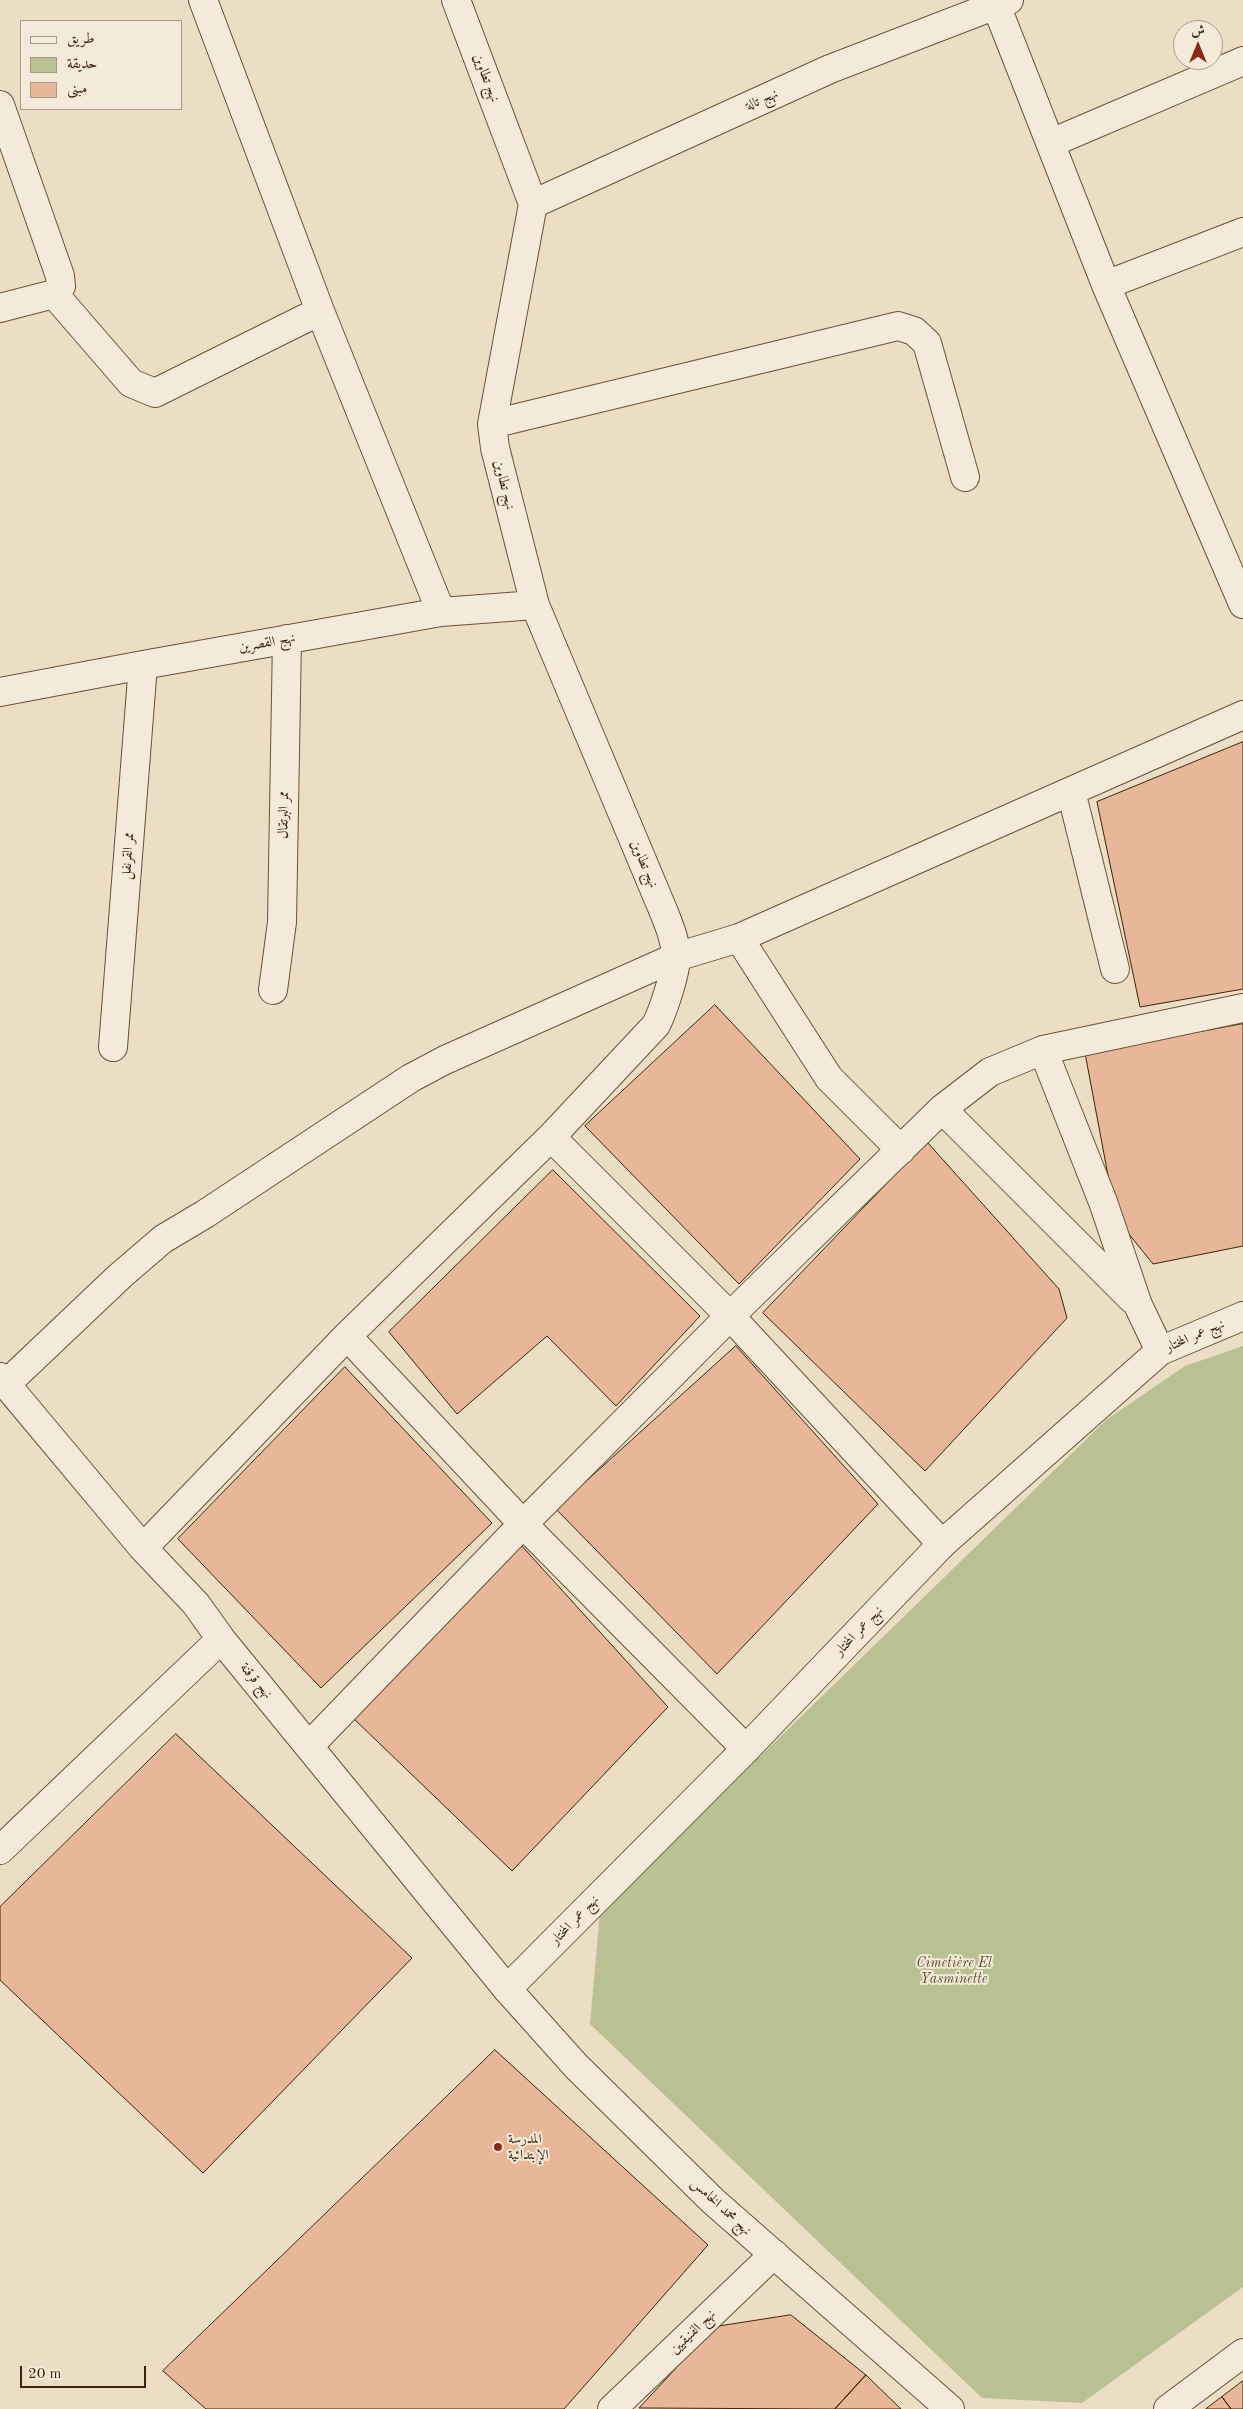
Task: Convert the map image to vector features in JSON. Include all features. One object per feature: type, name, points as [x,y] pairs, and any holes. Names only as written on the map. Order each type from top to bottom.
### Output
[{"type":"street","points":[[203,0],[320,310],[441,612]]},
{"type":"street","name":"نهج تطاوين","points":[[456,0],[533,204],[492,424],[495,448],[535,605],[663,910],[673,936],[676,957]]},
{"type":"street","points":[[1000,2],[1051,143],[1106,285],[1243,604]]},
{"type":"street","name":"نهج تالة","points":[[533,204],[830,69],[1000,2]]},
{"type":"street","points":[[1051,143],[1243,61]]},
{"type":"street","points":[[0,105],[60,276],[61,286],[54,294],[0,308]]},
{"type":"street","points":[[1106,285],[1243,232]]},
{"type":"street","points":[[54,294],[131,383],[155,393],[320,310]]},
{"type":"street","points":[[492,424],[898,326],[914,331],[927,343],[965,477]]},
{"type":"street","name":"نهج القصرين","points":[[0,692],[143,664],[441,612],[535,605]]},
{"type":"street","name":"ممر البرتقال","points":[[273,990],[282,922],[287,639]]},
{"type":"street","name":"ممر القرنفل","points":[[113,1047],[143,664]]},
{"type":"street","points":[[3,1380],[163,1240],[411,1078],[445,1060],[676,957],[739,938],[1243,715]]},
{"type":"street","points":[[1071,791],[1115,968]]},
{"type":"street","points":[[739,938],[829,1078],[901,1150]]},
{"type":"street","points":[[143,1548],[347,1336],[550,1137],[656,1025],[663,1011],[676,957]]},
{"type":"street","points":[[310,1746],[523,1524],[730,1316],[942,1109],[990,1072],[1043,1050],[1243,1008]]},
{"type":"street","points":[[1043,1050],[1103,1202],[1138,1305],[1160,1351]]},
{"type":"street","points":[[942,1109],[1138,1305]]},
{"type":"street","points":[[550,1137],[730,1316],[942,1544]]},
{"type":"street","name":"نهج عمر المختار","points":[[507,1989],[746,1749],[942,1544],[1160,1351],[1243,1316]]},
{"type":"street","points":[[347,1336],[523,1524],[746,1749]]},
{"type":"street","name":"نهج قرقنة","points":[[3,1380],[143,1548],[196,1604],[222,1639],[507,1989]]},
{"type":"street","points":[[0,1850],[222,1639]]},
{"type":"street","name":"نهج محمد الخامس","points":[[507,1989],[576,2066],[713,2201],[950,2409]]},
{"type":"street","name":"نهج الفنيقيين","points":[[612,2409],[774,2254]]},
{"type":"street","points":[[1168,2409],[1243,2353]]},
{"type":"green space","name":"Cimetière El Yasminette","points":[[1243,1346],[1243,2287],[1082,2403],[982,2398],[590,2024],[600,1912],[1106,1420],[1185,1366]]},
{"type":"building","points":[[1243,742],[1243,989],[1140,1007],[1097,802]]},
{"type":"building","points":[[715,1005],[860,1159],[739,1284],[585,1126]]},
{"type":"building","points":[[1243,1024],[1243,1246],[1153,1264],[1116,1218],[1085,1053]]},
{"type":"building","points":[[927,1142],[1059,1289],[1067,1318],[925,1471],[763,1313]]},
{"type":"building","points":[[553,1170],[700,1316],[616,1406],[547,1336],[457,1414],[389,1332]]},
{"type":"building","points":[[736,1346],[878,1504],[717,1674],[556,1509]]},
{"type":"building","points":[[345,1367],[492,1523],[321,1688],[178,1539]]},
{"type":"building","points":[[521,1545],[668,1707],[512,1871],[352,1717]]},
{"type":"building","points":[[176,1734],[412,1958],[203,2173],[0,1980],[0,1907]]},
{"type":"building","name":"المدرسة الإبتدائية","points":[[495,2050],[708,2245],[564,2409],[206,2409],[163,2371]]},
{"type":"building","points":[[791,2315],[866,2375],[835,2409],[639,2408],[714,2327]]},
{"type":"building","points":[[866,2375],[901,2409],[835,2409]]},
{"type":"building","points":[[1243,2381],[1243,2409],[1231,2409],[1222,2397]]},
{"type":"building","points":[[1222,2397],[1231,2409],[1206,2409]]},
{"type":"place","name":"المدرسة الإبتدائية","points":[[498,2147]]}]
